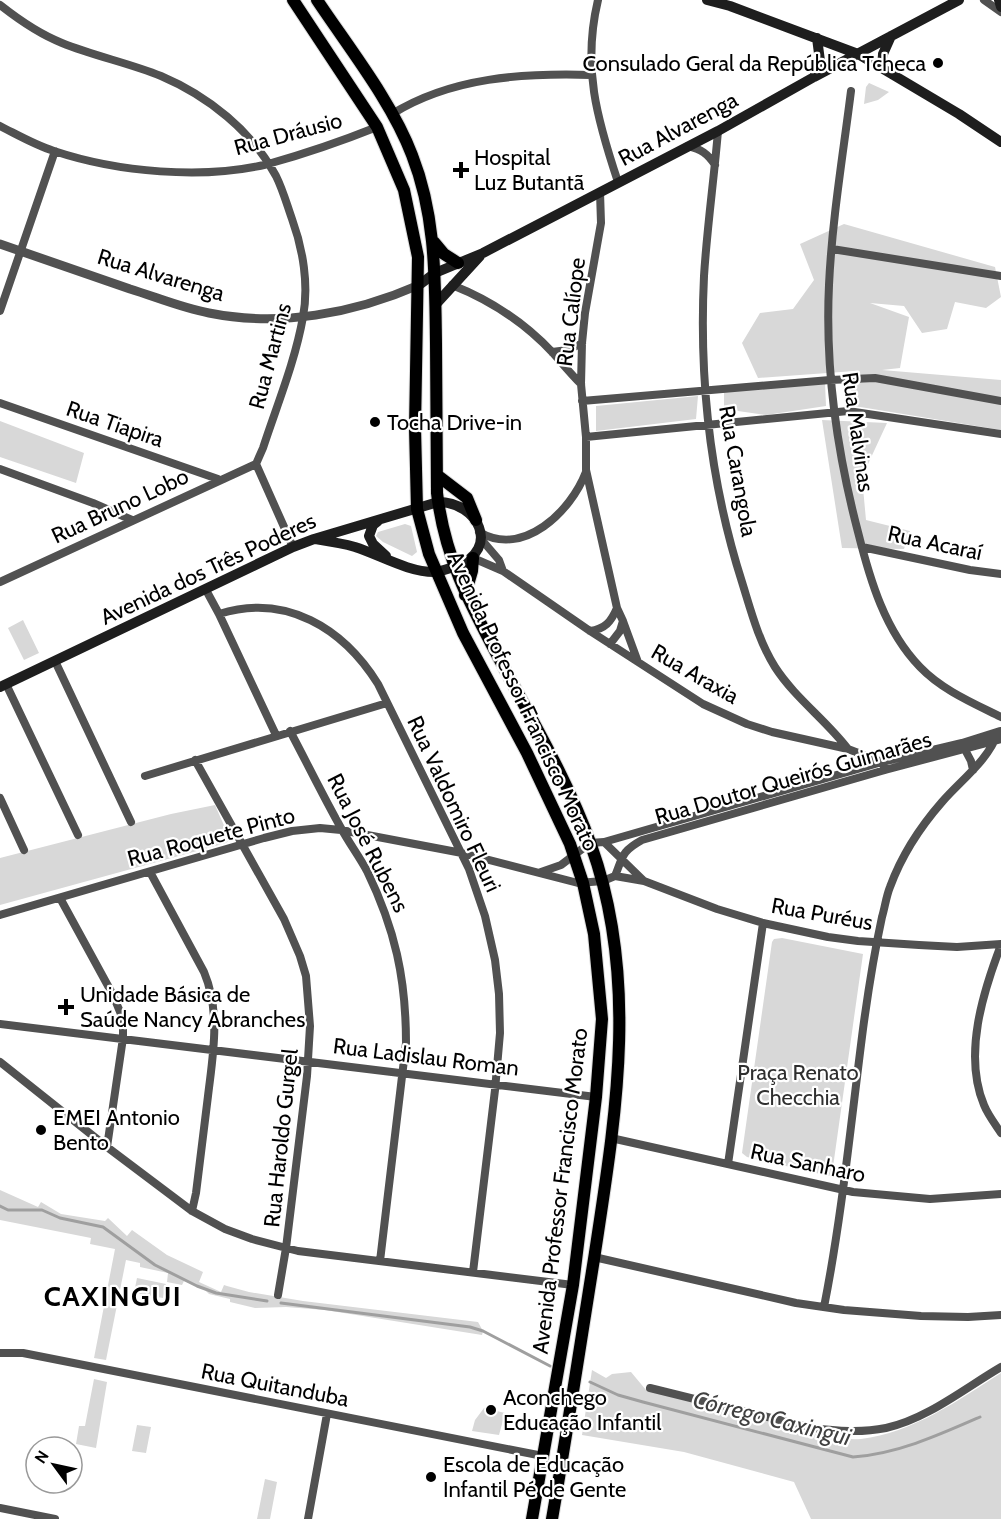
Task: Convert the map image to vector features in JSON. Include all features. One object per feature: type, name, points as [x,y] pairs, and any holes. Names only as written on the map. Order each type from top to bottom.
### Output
[{"type":"highway","name":"Avenida Professor Francisco Morato","points":[[293,0],[376,127],[409,205],[416,239],[418,285],[415,428],[417,509],[436,573],[463,633],[532,762],[574,854],[594,934],[601,996],[602,1038],[597,1097],[573,1285],[532,1519]]},
{"type":"highway","name":"Avenida Professor Francisco Morato","points":[[323,3],[392,114],[420,175],[434,242],[437,475],[442,526],[465,595],[557,767],[590,843],[603,881],[616,952],[621,1011],[618,1081],[594,1257],[552,1519]]},
{"type":"highway","points":[[434,242],[444,254],[458,263]]},
{"type":"highway","points":[[437,475],[467,498],[479,531]]},
{"type":"highway","points":[[465,595],[472,571],[472,558]]},
{"type":"main road","points":[[707,0],[732,3],[858,54],[959,114],[1001,142]]},
{"type":"main road","name":"Rua Alvarenga","points":[[418,285],[435,273],[483,253],[718,131],[959,0]]},
{"type":"main road","points":[[999,0],[1001,7]]},
{"type":"main road","points":[[882,68],[883,54],[891,36]]},
{"type":"main road","points":[[814,77],[820,61],[817,38]]},
{"type":"main road","name":"Rua Alvarenga","points":[[436,304],[483,253]]},
{"type":"main road","points":[[314,539],[349,546],[436,573],[472,558],[477,552],[479,531],[457,505],[438,502]]},
{"type":"main road","name":"Avenida dos Três Poderes","points":[[3,685],[314,539],[438,502]]},
{"type":"main road","points":[[378,521],[373,525],[369,536],[378,550],[392,560]]},
{"type":"street","points":[[598,0],[591,75],[595,106],[618,182]]},
{"type":"street","points":[[984,0],[1001,12]]},
{"type":"street","name":"Rua Martins","points":[[0,5],[30,27],[62,43],[160,76],[204,98],[233,121],[268,164],[282,191],[298,235],[305,295],[303,316],[280,396],[256,464]]},
{"type":"street","points":[[392,114],[418,100],[496,79],[542,74],[591,75]]},
{"type":"street","name":"Rua Malvinas","points":[[851,91],[831,249],[828,308],[830,380],[845,480],[862,547],[883,609],[904,648],[939,684],[1001,717]]},
{"type":"street","name":"Rua Dráusio","points":[[0,126],[55,151],[129,169],[159,171],[214,171],[268,164],[376,127]]},
{"type":"street","name":"Rua Carangola","points":[[718,131],[704,276],[703,323],[709,425],[724,516],[760,637],[775,667],[789,686],[869,766]]},
{"type":"street","points":[[688,146],[702,150],[715,165]]},
{"type":"street","points":[[0,311],[55,151]]},
{"type":"street","name":"Rua Calíope","points":[[586,470],[586,437],[581,384],[582,343],[601,223],[600,192]]},
{"type":"street","name":"Rua Alvarenga","points":[[0,244],[176,304],[207,313],[234,317],[281,318],[342,311],[418,285]]},
{"type":"street","points":[[831,249],[1001,276]]},
{"type":"street","points":[[452,285],[471,293],[512,317],[552,352],[581,384]]},
{"type":"street","points":[[552,352],[568,350],[582,343]]},
{"type":"street","points":[[582,401],[875,378],[1001,401]]},
{"type":"street","name":"Rua Tiapira","points":[[0,403],[218,479]]},
{"type":"street","points":[[586,437],[834,411],[878,414],[1001,434]]},
{"type":"street","points":[[256,464],[293,548]]},
{"type":"street","name":"Rua Bruno Lobo","points":[[0,582],[218,479],[256,464]]},
{"type":"street","points":[[0,470],[93,503],[132,520]]},
{"type":"street","points":[[479,531],[494,540],[524,537],[544,526],[556,516],[576,492],[586,470]]},
{"type":"street","points":[[586,470],[617,608],[638,662]]},
{"type":"street","points":[[576,492],[592,500]]},
{"type":"street","name":"Rua Araxia","points":[[479,531],[499,560],[503,571]]},
{"type":"street","name":"Rua Acaraí","points":[[862,547],[970,570],[1001,574]]},
{"type":"street","name":"Rua Araxia","points":[[472,558],[503,571],[703,704],[747,724],[772,732],[852,750],[883,766]]},
{"type":"street","points":[[206,590],[276,735]]},
{"type":"street","name":"Rua Valdomiro Fleuri","points":[[219,614],[233,609],[263,607],[281,610],[310,620],[349,646],[370,671],[462,853],[485,916],[496,971],[501,1016],[473,1272]]},
{"type":"street","points":[[590,631],[605,627],[617,608]]},
{"type":"street","points":[[610,644],[620,631],[622,621]]},
{"type":"street","points":[[56,661],[131,822]]},
{"type":"street","points":[[3,685],[78,835]]},
{"type":"street","points":[[145,776],[387,703]]},
{"type":"street","name":"Rua José Rubens","points":[[290,731],[341,830],[370,880],[398,949],[406,1018],[403,1072],[380,1262]]},
{"type":"street","points":[[824,1308],[843,1190],[876,943],[890,886],[918,833],[973,770],[999,736]]},
{"type":"street","name":"Rua Doutor Queirós Guimarães","points":[[620,859],[631,846],[642,840],[883,766],[999,736]]},
{"type":"street","points":[[963,745],[973,770]]},
{"type":"street","name":"Rua Haroldo Gurgel","points":[[195,760],[284,919],[306,976],[310,1005],[308,1060],[286,1248],[278,1295]]},
{"type":"street","name":"Rua Doutor Queirós Guimarães","points":[[604,842],[869,766],[883,766]]},
{"type":"street","points":[[0,798],[24,850]]},
{"type":"street","name":"Rua Roquete Pinto","points":[[0,915],[292,831],[320,828],[462,853],[566,881],[583,883],[603,881]]},
{"type":"street","points":[[539,873],[553,869],[590,843],[604,842]]},
{"type":"street","name":"Rua Puréus","points":[[604,842],[644,881]]},
{"type":"street","points":[[603,881],[615,876],[620,859]]},
{"type":"street","points":[[150,873],[210,985],[215,1009],[214,1049],[192,1211]]},
{"type":"street","name":"Rua Puréus","points":[[615,876],[644,881],[717,909],[763,923],[828,937],[876,943],[957,947],[1001,944]]},
{"type":"street","points":[[60,898],[123,1019],[123,1038],[107,1148]]},
{"type":"street","points":[[728,1164],[763,923]]},
{"type":"street","points":[[1001,944],[998,963],[981,1011],[976,1047],[976,1065],[984,1106],[1001,1133]]},
{"type":"street","name":"Rua Ladislau Roman","points":[[0,1024],[597,1097]]},
{"type":"street","points":[[0,1062],[107,1148],[192,1211],[225,1229],[286,1248],[380,1262],[573,1285]]},
{"type":"street","name":"Rua Sanharo","points":[[611,1138],[878,1196],[930,1199],[1001,1194]]},
{"type":"street","points":[[594,1257],[824,1308],[921,1316],[1001,1315]]},
{"type":"street","name":"Rua Quitanduba","points":[[0,1353],[23,1353],[543,1456]]},
{"type":"street","points":[[650,1388],[812,1428],[837,1432],[866,1431],[888,1427],[911,1419],[1001,1367]]},
{"type":"street","points":[[308,1519],[327,1414]]},
{"type":"street","points":[[0,1508],[54,1519]]},
{"type":"green space","points":[[869,83],[889,92],[878,100],[864,104],[866,87]]},
{"type":"green space","points":[[844,224],[995,267],[1001,297],[986,308],[955,302],[947,329],[922,333],[904,306],[870,303],[909,317],[900,368],[882,370],[1001,380],[1001,430],[848,405],[855,371],[758,378],[742,343],[760,313],[793,309],[814,280],[800,244]]},
{"type":"green space","points":[[825,383],[826,406],[766,415],[724,409],[724,391]]},
{"type":"green space","points":[[698,396],[696,419],[596,431],[596,406]]},
{"type":"green space","points":[[822,420],[887,423],[862,477],[866,520],[910,531],[904,549],[842,548]]},
{"type":"green space","points":[[0,421],[84,453],[76,483],[0,457]]},
{"type":"green space","points":[[405,524],[411,526],[417,552],[412,556],[383,542],[376,536],[378,532]]},
{"type":"green space","points":[[23,620],[39,653],[24,660],[8,628]]},
{"type":"green space","points":[[215,805],[230,839],[226,843],[0,905],[0,858]]},
{"type":"green space","name":"Praça Renato Checchia","points":[[782,938],[863,954],[832,1174],[829,1176],[747,1157],[742,1153],[772,942],[774,939]]},
{"type":"green space","points":[[0,1190],[38,1207],[41,1202],[61,1214],[105,1221],[108,1218],[127,1236],[132,1230],[167,1255],[203,1272],[199,1282],[221,1292],[224,1285],[249,1292],[303,1301],[478,1322],[483,1331],[482,1335],[325,1310],[286,1307],[255,1308],[230,1302],[230,1299],[209,1294],[184,1281],[182,1285],[167,1282],[168,1273],[140,1267],[140,1263],[126,1260],[106,1360],[94,1358],[115,1249],[90,1244],[91,1238],[0,1220]]},
{"type":"green space","points":[[137,1278],[166,1284],[163,1298],[134,1293]]},
{"type":"green space","points":[[592,1370],[606,1378],[612,1374],[631,1372],[646,1390],[820,1434],[851,1439],[880,1436],[917,1423],[1001,1373],[1001,1519],[811,1519],[794,1482],[684,1452],[582,1435]]},
{"type":"green space","points":[[94,1379],[107,1382],[96,1448],[84,1446],[84,1435],[78,1435],[79,1426],[85,1426]]},
{"type":"green space","points":[[484,1408],[505,1413],[499,1435],[472,1431],[475,1420]]},
{"type":"green space","points":[[137,1425],[151,1427],[146,1453],[132,1451]]},
{"type":"green space","points":[[265,1479],[277,1482],[270,1519],[257,1519]]},
{"type":"waterway","name":"Córrego Caxingui","points":[[0,1206],[8,1210],[42,1210],[60,1218],[103,1227],[155,1265],[197,1286],[216,1293],[267,1301]]},
{"type":"waterway","name":"Córrego Caxingui","points":[[281,1303],[470,1327],[483,1331],[550,1366]]},
{"type":"waterway","name":"Córrego Caxingui","points":[[590,1382],[618,1395],[853,1457],[902,1448],[980,1417]]},
{"type":"place","name":"Consulado Geral da República Tcheca","points":[[938,63]]},
{"type":"place","name":"Hospital Luz Butantã","points":[[461,170]]},
{"type":"place","name":"Tocha Drive-in","points":[[375,422]]},
{"type":"place","name":"Unidade Básica de Saúde Nancy Abranches","points":[[66,1007]]},
{"type":"place","name":"EMEI Antonio Bento","points":[[41,1130]]},
{"type":"place","name":"Aconchego Educação Infantil","points":[[491,1410]]},
{"type":"place","name":"Escola de Educação Infantil Pé de Gente","points":[[431,1477]]},
{"type":"district","name":"CAXINGUI","points":[[113,1296]]}]
